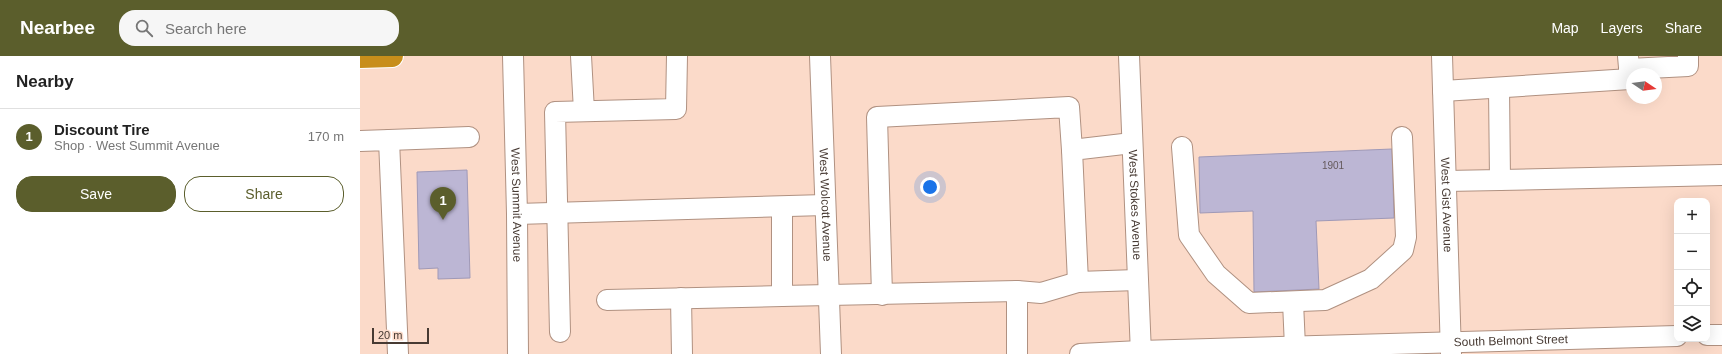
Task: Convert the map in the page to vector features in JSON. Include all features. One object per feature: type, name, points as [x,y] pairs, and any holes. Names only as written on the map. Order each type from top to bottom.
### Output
[{"type":"street","name":"West Summit Avenue","points":[[513,56],[517,214],[518,354]]},
{"type":"street","points":[[581,56],[584,112]]},
{"type":"street","points":[[560,332],[555,112],[676,109],[676,56]]},
{"type":"street","name":"West Wolcott Avenue","points":[[820,56],[831,354]]},
{"type":"street","name":"West Stokes Avenue","points":[[1129,56],[1141,352]]},
{"type":"street","name":"West Gist Avenue","points":[[1442,56],[1451,349]]},
{"type":"street","points":[[1443,91],[1630,79],[1628,62],[1688,66],[1688,56]]},
{"type":"street","points":[[1499,88],[1500,180]]},
{"type":"street","points":[[882,295],[878,117],[1069,107],[1078,282]]},
{"type":"street","points":[[360,141],[469,137]]},
{"type":"street","points":[[1182,147],[1188,235],[1216,274],[1249,303],[1293,302],[1325,300],[1371,279],[1403,250],[1406,237],[1402,138]]},
{"type":"street","points":[[389,140],[398,354]]},
{"type":"street","points":[[1072,150],[1132,143]]},
{"type":"street","points":[[1446,181],[1722,175]]},
{"type":"street","points":[[517,214],[825,205]]},
{"type":"street","points":[[782,207],[782,296]]},
{"type":"street","points":[[607,300],[1017,291],[1041,293],[1078,282],[1137,280]]},
{"type":"street","points":[[1017,291],[1017,354]]},
{"type":"street","points":[[681,298],[682,354]]},
{"type":"street","points":[[1293,302],[1295,347]]},
{"type":"street","points":[[1710,336],[1722,335]]},
{"type":"street","name":"South Belmont Street","points":[[1080,354],[1295,347],[1451,349],[1674,336]]},
{"type":"building","points":[[1392,149],[1394,218],[1316,221],[1319,289],[1254,292],[1253,211],[1200,213],[1199,157]]},
{"type":"building","points":[[467,170],[470,278],[438,279],[438,268],[419,269],[417,172]]},
{"type":"place","name":"Discount Tire","points":[[443,220]]}]
